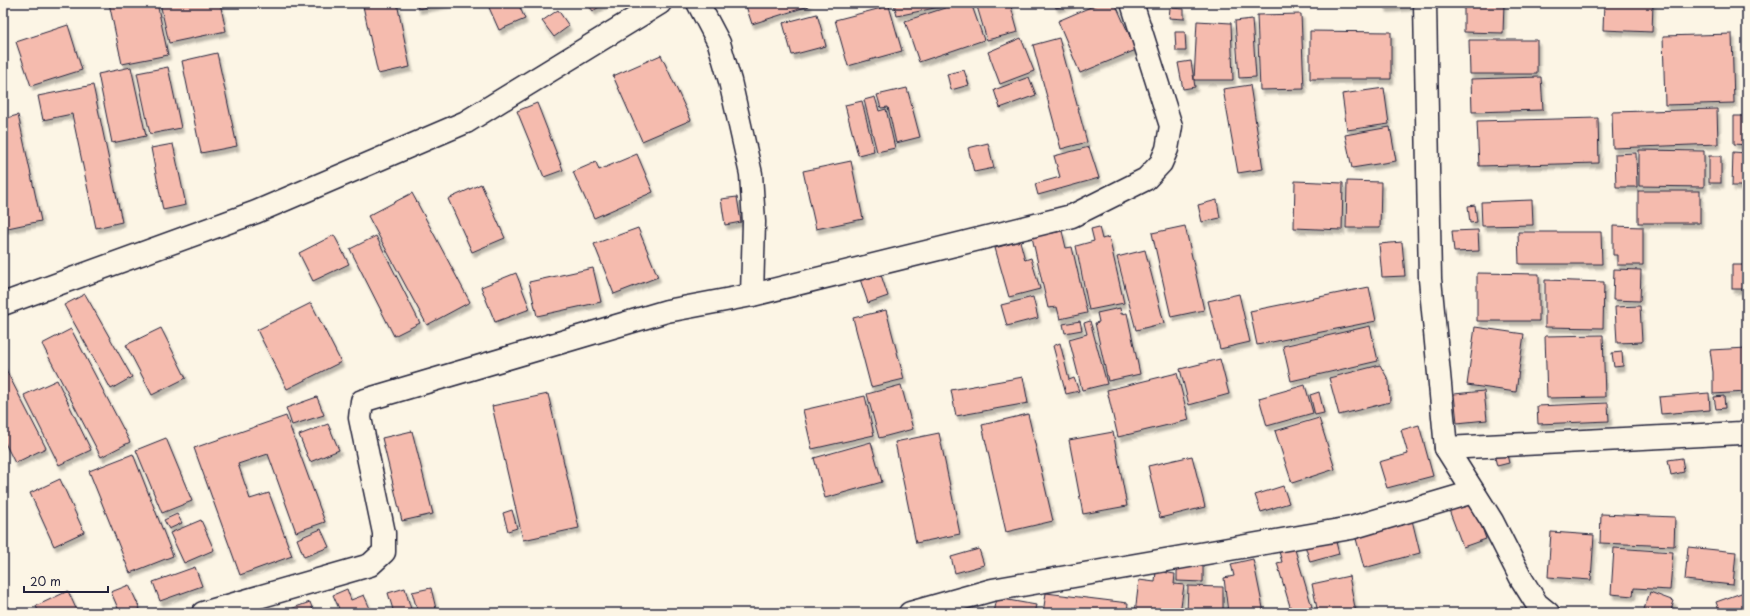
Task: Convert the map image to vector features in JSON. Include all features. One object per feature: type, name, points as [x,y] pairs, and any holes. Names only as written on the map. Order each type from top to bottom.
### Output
[{"type":"street","points":[[3,304],[256,212],[466,122],[660,3]]},
{"type":"street","points":[[698,3],[719,43],[730,81],[751,174],[754,222],[752,294]]},
{"type":"street","points":[[203,613],[370,565],[384,552],[384,532],[360,418],[362,401],[668,311],[752,294],[1072,216],[1146,179],[1161,163],[1167,149],[1171,126],[1132,3]]},
{"type":"street","points":[[1425,3],[1430,279],[1446,448],[1492,522],[1522,580],[1537,604],[1548,613]]},
{"type":"street","points":[[1446,448],[1651,439],[1741,433],[1747,431]]},
{"type":"street","points":[[910,613],[934,610],[992,590],[1351,528],[1473,492]]},
{"type":"building","points":[[109,3],[157,3],[168,55],[122,64]]},
{"type":"building","points":[[160,3],[220,3],[226,31],[169,43]]},
{"type":"building","points":[[377,3],[397,3],[410,67],[378,74],[363,6]]},
{"type":"building","points":[[417,3],[447,3],[418,9]]},
{"type":"building","points":[[487,3],[518,3],[525,19],[499,30]]},
{"type":"building","points":[[587,3],[605,3],[593,11]]},
{"type":"building","points":[[745,3],[809,3],[809,6],[752,24]]},
{"type":"building","points":[[894,3],[938,3],[939,7],[897,16]]},
{"type":"building","points":[[960,3],[971,3],[984,40],[919,62],[905,21]]},
{"type":"building","points":[[976,3],[1010,3],[1018,32],[987,40]]},
{"type":"building","points":[[1054,3],[1073,3],[1056,8]]},
{"type":"building","points":[[1100,3],[1115,3],[1136,50],[1080,73],[1058,21]]},
{"type":"building","points":[[1384,3],[1408,3],[1409,6],[1385,8]]},
{"type":"building","points":[[1464,3],[1504,3],[1503,33],[1464,32]]},
{"type":"building","points":[[1604,3],[1653,3],[1652,32],[1603,30]]},
{"type":"building","points":[[889,6],[902,51],[848,66],[835,20]]},
{"type":"building","points":[[1170,8],[1184,9],[1184,19],[1169,18]]},
{"type":"building","points":[[558,10],[569,26],[554,37],[542,21]]},
{"type":"building","points":[[817,14],[826,46],[792,55],[783,23]]},
{"type":"building","points":[[1301,14],[1304,89],[1260,90],[1257,15]]},
{"type":"building","points":[[1252,19],[1256,77],[1239,78],[1235,21]]},
{"type":"building","points":[[1197,21],[1231,23],[1233,80],[1194,80]]},
{"type":"building","points":[[68,25],[82,70],[31,86],[16,42]]},
{"type":"building","points":[[1310,31],[1391,32],[1391,79],[1310,79]]},
{"type":"building","points":[[1175,32],[1185,32],[1186,51],[1176,51]]},
{"type":"building","points":[[1732,34],[1734,103],[1665,105],[1663,36]]},
{"type":"building","points":[[1021,38],[1034,71],[1000,84],[988,52]]},
{"type":"building","points":[[1059,38],[1087,142],[1061,149],[1033,45]]},
{"type":"building","points":[[1469,40],[1537,40],[1537,74],[1470,74]]},
{"type":"building","points":[[217,53],[237,146],[201,153],[182,61]]},
{"type":"building","points":[[661,55],[691,120],[642,141],[613,76]]},
{"type":"building","points":[[1191,61],[1195,87],[1183,89],[1178,63]]},
{"type":"building","points":[[131,67],[146,136],[112,143],[98,74]]},
{"type":"building","points":[[168,67],[181,128],[150,134],[137,73]]},
{"type":"building","points":[[964,70],[969,85],[951,90],[947,74]]},
{"type":"building","points":[[1029,77],[1036,95],[1000,108],[994,90]]},
{"type":"building","points":[[1541,77],[1543,110],[1472,112],[1471,79]]},
{"type":"building","points":[[93,85],[122,222],[96,228],[72,114],[43,120],[38,96]]},
{"type":"building","points":[[1250,85],[1263,169],[1238,173],[1223,89]]},
{"type":"building","points":[[907,88],[920,137],[896,143],[888,107],[881,108],[877,95]]},
{"type":"building","points":[[1384,88],[1389,124],[1347,130],[1342,94]]},
{"type":"building","points":[[875,97],[879,111],[886,109],[895,148],[877,152],[864,100]]},
{"type":"building","points":[[862,101],[874,151],[858,155],[845,105]]},
{"type":"building","points":[[537,103],[563,170],[544,177],[517,111]]},
{"type":"building","points":[[1717,109],[1718,144],[1613,148],[1612,112]]},
{"type":"building","points":[[18,115],[41,221],[3,229],[3,119]]},
{"type":"building","points":[[1734,116],[1747,116],[1747,145],[1734,144]]},
{"type":"building","points":[[1598,118],[1599,163],[1479,166],[1477,121]]},
{"type":"building","points":[[1390,127],[1396,161],[1352,168],[1345,135]]},
{"type":"building","points":[[988,143],[994,168],[974,172],[968,148]]},
{"type":"building","points":[[173,144],[186,205],[163,210],[151,148]]},
{"type":"building","points":[[1089,147],[1099,178],[1038,195],[1035,184],[1060,177],[1054,156]]},
{"type":"building","points":[[1639,150],[1704,151],[1704,187],[1639,186]]},
{"type":"building","points":[[1733,152],[1747,153],[1747,186],[1732,186]]},
{"type":"building","points":[[1636,153],[1637,187],[1616,187],[1615,154]]},
{"type":"building","points":[[637,154],[653,192],[594,218],[573,172],[596,162],[599,170]]},
{"type":"building","points":[[1709,156],[1721,156],[1721,183],[1709,183]]},
{"type":"building","points":[[851,161],[863,219],[816,229],[803,171]]},
{"type":"building","points":[[1295,181],[1343,183],[1342,230],[1294,228]]},
{"type":"building","points":[[1347,181],[1381,182],[1380,228],[1346,228]]},
{"type":"building","points":[[481,184],[505,238],[472,252],[448,199]]},
{"type":"building","points":[[1638,191],[1700,191],[1700,223],[1638,223]]},
{"type":"building","points":[[412,193],[470,302],[427,325],[368,216]]},
{"type":"building","points":[[737,197],[741,222],[725,225],[721,199]]},
{"type":"building","points":[[1217,200],[1220,218],[1202,222],[1198,205]]},
{"type":"building","points":[[1532,200],[1533,225],[1482,226],[1481,202]]},
{"type":"building","points":[[1475,205],[1477,222],[1470,223],[1468,206]]},
{"type":"building","points":[[1185,226],[1204,310],[1171,317],[1152,233]]},
{"type":"building","points":[[1613,226],[1643,227],[1643,265],[1617,265],[1617,255],[1613,255]]},
{"type":"building","points":[[1099,227],[1102,239],[1109,237],[1124,303],[1089,310],[1076,246],[1094,241],[1091,229]]},
{"type":"building","points":[[638,228],[658,277],[614,294],[594,244]]},
{"type":"building","points":[[1478,230],[1479,251],[1454,252],[1452,231]]},
{"type":"building","points":[[1062,231],[1066,248],[1072,247],[1087,313],[1060,319],[1057,307],[1048,308],[1032,237]]},
{"type":"building","points":[[1518,232],[1601,232],[1602,264],[1519,264]]},
{"type":"building","points":[[334,235],[349,264],[313,281],[299,253]]},
{"type":"building","points":[[376,236],[420,323],[394,336],[350,249]]},
{"type":"building","points":[[1020,241],[1025,260],[1031,258],[1040,289],[1009,297],[995,248]]},
{"type":"building","points":[[1402,242],[1405,276],[1382,277],[1379,244]]},
{"type":"building","points":[[1145,250],[1164,323],[1136,330],[1117,257]]},
{"type":"building","points":[[1732,265],[1747,265],[1747,289],[1732,289]]},
{"type":"building","points":[[593,268],[601,302],[537,316],[529,282]]},
{"type":"building","points":[[1614,269],[1641,270],[1640,301],[1613,300]]},
{"type":"building","points":[[880,272],[888,296],[868,303],[860,279]]},
{"type":"building","points":[[516,273],[530,309],[495,322],[481,287]]},
{"type":"building","points":[[1477,273],[1539,274],[1539,321],[1477,321]]},
{"type":"building","points":[[1545,280],[1604,282],[1603,328],[1545,327]]},
{"type":"building","points":[[1369,287],[1376,321],[1257,345],[1250,311]]},
{"type":"building","points":[[85,294],[132,377],[111,389],[64,305]]},
{"type":"building","points":[[1239,294],[1250,342],[1220,349],[1208,301]]},
{"type":"building","points":[[1033,297],[1038,318],[1007,326],[1001,305]]},
{"type":"building","points":[[311,303],[341,362],[287,389],[257,330]]},
{"type":"building","points":[[1640,306],[1642,342],[1617,343],[1615,307]]},
{"type":"building","points":[[1120,308],[1121,314],[1127,313],[1140,374],[1108,381],[1095,323],[1099,322],[1097,313]]},
{"type":"building","points":[[886,310],[904,379],[871,387],[853,318]]},
{"type":"building","points":[[1080,321],[1082,330],[1065,333],[1063,324]]},
{"type":"building","points":[[1090,321],[1107,384],[1082,390],[1069,339],[1087,334],[1084,323]]},
{"type":"building","points":[[1370,326],[1378,361],[1291,381],[1283,346]]},
{"type":"building","points":[[1475,327],[1524,334],[1516,392],[1467,385]]},
{"type":"building","points":[[161,328],[186,378],[152,395],[126,345]]},
{"type":"building","points":[[71,329],[130,442],[101,457],[42,344]]},
{"type":"building","points":[[1603,335],[1605,397],[1547,398],[1545,336]]},
{"type":"building","points":[[1060,343],[1069,380],[1074,378],[1079,391],[1066,394],[1053,346]]},
{"type":"building","points":[[1747,348],[1747,392],[1713,394],[1713,372],[1710,350]]},
{"type":"building","points":[[1622,352],[1623,366],[1614,367],[1612,353]]},
{"type":"building","points":[[1220,359],[1229,394],[1189,405],[1180,369]]},
{"type":"building","points":[[3,364],[46,448],[15,463],[3,439]]},
{"type":"building","points":[[1380,365],[1389,381],[1390,402],[1339,415],[1329,378]]},
{"type":"building","points":[[1177,373],[1189,420],[1118,437],[1107,390]]},
{"type":"building","points":[[1023,377],[1028,403],[956,416],[951,390]]},
{"type":"building","points":[[57,380],[91,450],[59,465],[24,395]]},
{"type":"building","points":[[901,385],[913,429],[879,438],[867,394]]},
{"type":"building","points":[[1305,385],[1313,413],[1267,426],[1259,398]]},
{"type":"building","points":[[1484,391],[1487,420],[1457,423],[1454,394]]},
{"type":"building","points":[[1319,392],[1324,413],[1315,415],[1310,395]]},
{"type":"building","points":[[1709,393],[1710,410],[1661,414],[1659,397]]},
{"type":"building","points":[[548,394],[579,528],[523,540],[492,406]]},
{"type":"building","points":[[865,396],[874,435],[812,449],[803,410]]},
{"type":"building","points":[[1724,396],[1725,408],[1716,409],[1714,397]]},
{"type":"building","points":[[317,397],[324,415],[292,425],[286,408]]},
{"type":"building","points":[[1608,403],[1609,421],[1538,424],[1537,406]]},
{"type":"building","points":[[1028,414],[1053,521],[1006,532],[982,425]]},
{"type":"building","points":[[286,416],[325,522],[296,532],[268,454],[238,464],[250,499],[269,493],[292,556],[240,575],[194,448]]},
{"type":"building","points":[[1319,418],[1335,469],[1292,483],[1275,431]]},
{"type":"building","points":[[328,424],[339,450],[310,462],[299,435]]},
{"type":"building","points":[[1419,425],[1433,476],[1387,488],[1379,462],[1408,454],[1401,430]]},
{"type":"building","points":[[412,431],[433,514],[402,521],[382,438]]},
{"type":"building","points":[[1113,432],[1127,506],[1083,514],[1069,440]]},
{"type":"building","points":[[939,433],[960,534],[916,543],[895,442]]},
{"type":"building","points":[[166,438],[192,501],[162,513],[136,450]]},
{"type":"building","points":[[871,442],[882,482],[825,498],[814,458]]},
{"type":"building","points":[[1506,451],[1509,463],[1497,466],[1494,454]]},
{"type":"building","points":[[133,454],[173,556],[130,573],[89,471]]},
{"type":"building","points":[[1192,456],[1205,507],[1160,518],[1148,466]]},
{"type":"building","points":[[1682,458],[1684,472],[1671,475],[1668,460]]},
{"type":"building","points":[[60,479],[84,532],[54,546],[30,493]]},
{"type":"building","points":[[1283,486],[1289,503],[1261,512],[1255,495]]},
{"type":"building","points":[[1473,501],[1486,539],[1463,547],[1449,510]]},
{"type":"building","points":[[512,510],[517,528],[508,531],[503,513]]},
{"type":"building","points":[[177,514],[182,523],[169,529],[164,520]]},
{"type":"building","points":[[1601,514],[1675,517],[1674,546],[1600,543]]},
{"type":"building","points":[[201,520],[214,550],[184,563],[170,533]]},
{"type":"building","points":[[1412,520],[1420,553],[1364,568],[1355,535]]},
{"type":"building","points":[[321,529],[329,547],[304,557],[297,539]]},
{"type":"building","points":[[1551,532],[1594,535],[1591,580],[1548,577]]},
{"type":"building","points":[[1334,534],[1339,554],[1310,562],[1304,542]]},
{"type":"building","points":[[1293,543],[1312,607],[1292,613],[1277,563],[1282,562],[1278,548]]},
{"type":"building","points":[[1688,547],[1736,552],[1733,585],[1685,580]]},
{"type":"building","points":[[1614,548],[1673,552],[1670,590],[1634,588],[1633,596],[1611,594]]},
{"type":"building","points":[[979,549],[984,565],[955,573],[951,557]]},
{"type":"building","points":[[1253,559],[1264,613],[1228,613],[1224,578],[1234,576],[1231,564]]},
{"type":"building","points":[[1177,563],[1203,563],[1203,582],[1177,581]]},
{"type":"building","points":[[195,567],[202,586],[160,601],[153,582]]},
{"type":"building","points":[[1156,571],[1175,574],[1174,584],[1184,585],[1180,613],[1135,613],[1139,580],[1155,582]]},
{"type":"building","points":[[1349,576],[1356,613],[1318,613],[1312,584]]},
{"type":"building","points":[[129,585],[140,609],[130,613],[120,613],[111,592]]},
{"type":"building","points":[[1188,586],[1223,587],[1223,613],[1187,613]]},
{"type":"building","points":[[405,588],[412,613],[394,613],[388,593]]},
{"type":"building","points":[[431,588],[437,613],[418,613],[412,592]]},
{"type":"building","points":[[347,589],[351,600],[364,595],[372,613],[341,613],[333,595]]},
{"type":"building","points":[[68,591],[78,613],[39,613],[36,606]]},
{"type":"building","points":[[1747,591],[1747,613],[1720,613],[1716,602]]},
{"type":"building","points":[[1650,592],[1674,601],[1670,613],[1655,613],[1644,609]]},
{"type":"building","points":[[1046,593],[1128,603],[1127,613],[1043,613]]},
{"type":"building","points":[[997,598],[1036,605],[1034,613],[994,613]]},
{"type":"building","points":[[310,602],[314,613],[279,613]]},
{"type":"building","points":[[1523,609],[1525,613],[1509,613]]}]
